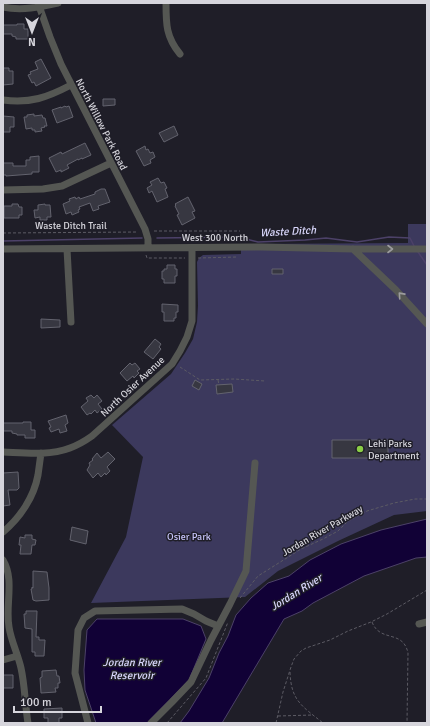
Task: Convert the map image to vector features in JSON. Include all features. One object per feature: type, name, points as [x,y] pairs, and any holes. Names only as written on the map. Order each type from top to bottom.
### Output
[{"type":"street","points":[[3,7],[26,8],[58,3]]},
{"type":"street","points":[[166,3],[166,25],[168,33],[172,43],[180,54]]},
{"type":"street","name":"North Willow Park Road","points":[[38,5],[71,85],[145,229],[148,239],[148,248]]},
{"type":"street","points":[[3,100],[37,100],[71,85]]},
{"type":"street","points":[[3,190],[43,189],[62,186],[111,162]]},
{"type":"street","name":"West 300 North","points":[[3,249],[262,247],[427,249]]},
{"type":"street","name":"North Osier Avenue","points":[[3,452],[41,453],[60,451],[70,448],[92,436],[172,364],[187,337],[192,321],[192,248]]},
{"type":"street","points":[[68,249],[70,322]]},
{"type":"street","points":[[353,249],[396,290],[427,324]]},
{"type":"street","points":[[3,532],[17,519],[33,492],[38,476],[41,453]]},
{"type":"street","points":[[150,723],[191,682],[246,570],[256,464]]},
{"type":"street","points":[[3,560],[8,572],[9,583],[7,615],[21,669],[28,723]]},
{"type":"street","points":[[88,723],[75,673],[78,630],[84,618],[95,611],[182,609],[218,626]]},
{"type":"street","points":[[419,624],[427,622]]},
{"type":"street","points":[[3,660],[17,656]]},
{"type":"path","points":[[152,232],[240,231]]},
{"type":"path","name":"Waste Ditch Trail","points":[[3,232],[140,232]]},
{"type":"path","points":[[199,258],[238,257]]},
{"type":"path","points":[[147,258],[185,258]]},
{"type":"path","points":[[180,367],[200,380],[234,379],[265,381]]},
{"type":"path","points":[[218,380],[219,385]]},
{"type":"path","name":"Jordan River Parkway","points":[[239,600],[258,576],[301,549],[338,531],[348,521],[367,511],[394,503],[415,499],[427,499]]},
{"type":"path","points":[[276,723],[283,692],[294,659],[301,651],[371,622],[402,606],[427,590]]},
{"type":"path","points":[[167,723],[206,678],[228,622]]},
{"type":"path","points":[[371,622],[374,628],[380,633],[402,641],[407,649],[407,723]]},
{"type":"path","points":[[290,672],[292,689],[295,698],[322,723]]},
{"type":"path","points":[[277,716],[313,715]]},
{"type":"green space","name":"Osier Park","points":[[408,224],[427,224],[427,511],[394,515],[338,541],[278,571],[245,597],[91,603],[126,537],[143,457],[112,425],[171,374],[193,339],[197,322],[197,262],[199,258],[203,255],[241,254],[241,244],[408,243]]},
{"type":"water","name":"Jordan River","points":[[427,519],[427,557],[416,558],[364,576],[313,603],[302,611],[284,619],[222,723],[180,723],[209,678],[236,615],[251,598],[268,583],[289,576],[310,560],[341,544],[381,530]]},
{"type":"water","name":"Jordan River Reservoir","points":[[97,619],[183,619],[201,626],[206,639],[189,680],[147,723],[96,723],[85,690],[84,670],[87,630]]},
{"type":"building","points":[[24,24],[24,29],[28,29],[28,39],[16,39],[16,37],[12,36],[12,34],[3,34],[3,25]]},
{"type":"building","points":[[41,59],[51,78],[36,86],[34,82],[32,83],[28,75],[31,74],[30,72],[38,69],[35,62]]},
{"type":"building","points":[[3,68],[9,68],[9,71],[13,71],[13,84],[3,85]]},
{"type":"building","points":[[103,99],[115,99],[115,105],[103,106]]},
{"type":"building","points":[[69,106],[73,117],[57,123],[52,110]]},
{"type":"building","points":[[34,114],[34,116],[42,115],[43,118],[45,118],[47,126],[41,128],[42,131],[35,132],[32,128],[26,129],[24,117]]},
{"type":"building","points":[[3,116],[14,117],[14,127],[10,127],[10,132],[3,132]]},
{"type":"building","points":[[174,126],[178,135],[164,142],[159,133]]},
{"type":"building","points":[[85,143],[91,155],[78,159],[67,165],[69,168],[61,172],[61,170],[56,172],[49,158],[61,152],[62,154]]},
{"type":"building","points":[[145,146],[146,150],[148,149],[150,153],[153,152],[155,157],[150,160],[151,163],[144,166],[136,151]]},
{"type":"building","points":[[39,156],[39,172],[32,172],[32,174],[3,175],[3,163],[13,163],[13,166],[26,166],[26,160],[30,160],[30,157]]},
{"type":"building","points":[[158,178],[161,183],[164,182],[167,188],[165,189],[168,197],[157,202],[152,191],[149,193],[147,188],[152,185],[150,182]]},
{"type":"building","points":[[105,189],[110,202],[98,206],[99,209],[93,211],[90,203],[79,207],[79,212],[72,215],[71,212],[66,214],[63,204],[70,201],[69,199],[75,197],[76,199],[79,197],[80,199],[95,194],[95,192]]},
{"type":"building","points":[[188,197],[195,211],[192,212],[195,218],[182,225],[177,215],[179,214],[175,204]]},
{"type":"building","points":[[12,204],[18,204],[19,207],[22,207],[22,215],[19,215],[19,218],[4,218],[4,206],[12,206]]},
{"type":"building","points":[[38,205],[50,205],[51,217],[47,217],[47,220],[40,220],[40,217],[35,218],[34,210],[38,210]]},
{"type":"building","points":[[167,265],[175,265],[175,269],[177,269],[175,283],[164,283],[164,279],[162,279],[162,271],[167,269]]},
{"type":"building","points":[[272,269],[283,269],[283,274],[272,274]]},
{"type":"building","points":[[162,304],[178,305],[178,312],[176,312],[176,318],[174,318],[174,321],[164,321]]},
{"type":"building","points":[[41,319],[60,320],[60,327],[41,328]]},
{"type":"building","points":[[155,339],[161,344],[159,347],[161,349],[153,359],[144,352]]},
{"type":"building","points":[[130,363],[132,365],[135,363],[140,369],[137,371],[139,373],[134,378],[133,376],[127,381],[120,373]]},
{"type":"building","points":[[195,380],[202,384],[199,390],[192,386]]},
{"type":"building","points":[[232,384],[233,392],[217,394],[216,385]]},
{"type":"building","points":[[91,395],[94,398],[97,395],[102,401],[98,404],[102,409],[97,413],[95,410],[91,414],[90,413],[87,415],[81,407],[88,401],[86,398]]},
{"type":"building","points":[[66,415],[68,423],[65,425],[67,431],[60,433],[59,429],[51,432],[49,428],[51,427],[48,421]]},
{"type":"building","points":[[31,422],[31,430],[35,430],[35,438],[25,438],[25,435],[17,435],[12,433],[12,431],[3,431],[3,423]]},
{"type":"building","name":"Lehi Parks Department","points":[[332,440],[388,440],[388,458],[332,458]]},
{"type":"building","points":[[108,452],[115,459],[107,467],[110,471],[101,477],[98,473],[93,478],[87,470],[90,465],[89,463],[93,460],[92,459],[97,453],[101,458]]},
{"type":"building","points":[[18,472],[19,488],[17,490],[8,490],[10,505],[3,506],[3,473]]},
{"type":"building","points":[[72,527],[88,531],[86,544],[70,540]]},
{"type":"building","points":[[25,535],[32,535],[32,539],[36,540],[35,545],[32,545],[31,554],[20,554],[20,537],[25,538]]},
{"type":"building","points":[[33,571],[47,572],[49,600],[33,600],[31,589],[32,587],[33,588]]},
{"type":"building","points":[[26,611],[37,611],[36,637],[39,637],[39,640],[45,640],[44,656],[35,656],[35,652],[32,652],[32,629],[25,628],[24,614],[26,614]]},
{"type":"building","points":[[56,670],[60,683],[58,683],[58,688],[55,688],[56,692],[41,693],[40,678],[42,677],[42,671]]},
{"type":"building","points":[[3,675],[13,675],[13,688],[3,688]]},
{"type":"building","points":[[62,708],[62,718],[59,718],[59,723],[48,723],[48,718],[44,718],[44,709]]},
{"type":"waterway","name":"Waste Ditch","points":[[157,238],[238,237],[258,242],[326,238],[357,242],[389,237],[410,238],[414,246]]},
{"type":"waterway","name":"Waste Ditch","points":[[3,241],[142,238]]},
{"type":"waterway","name":"Waste Ditch","points":[[418,252],[427,265]]},
{"type":"place","name":"Lehi Parks Department","points":[[360,449]]}]
